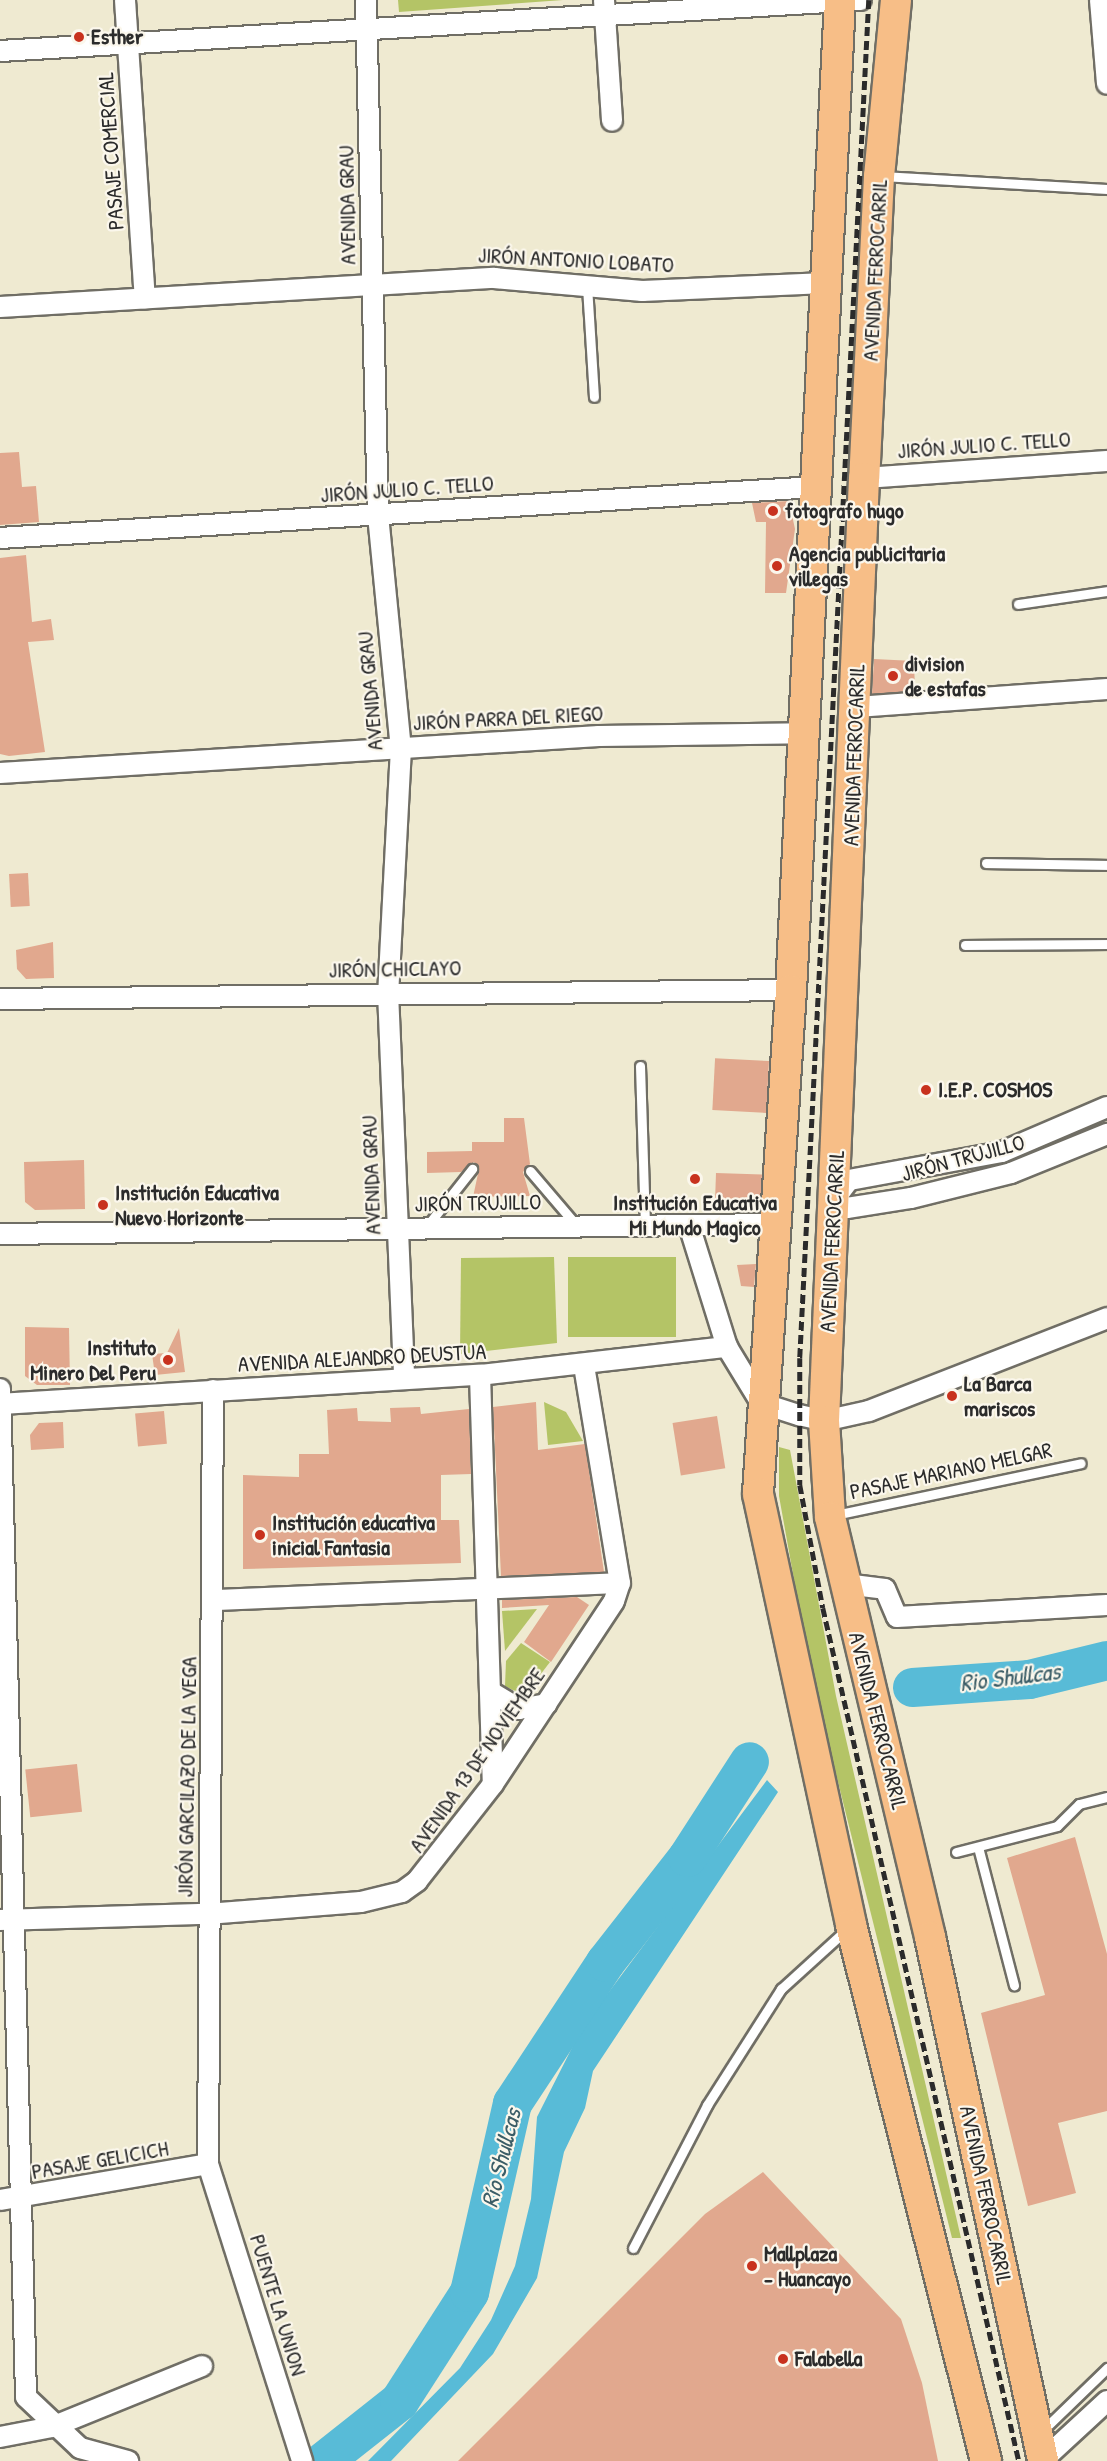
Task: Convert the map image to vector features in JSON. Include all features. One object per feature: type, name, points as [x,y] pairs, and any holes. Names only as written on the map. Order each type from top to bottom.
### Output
[{"type":"main road","name":"AVENIDA FERROCARRIL","points":[[896,0],[879,176],[864,478],[840,1196],[824,1421],[830,1516],[930,1936],[1040,2447]]},
{"type":"main road","points":[[847,1],[826,283],[791,990],[777,1224],[761,1403],[758,1494],[796,1684],[849,1915],[986,2461]]},
{"type":"street","name":"PASAJE COMERCIAL","points":[[124,0],[145,298]]},
{"type":"street","name":"AVENIDA GRAU","points":[[366,0],[378,515],[401,748],[388,992],[404,1378]]},
{"type":"street","points":[[1100,0],[1107,84]]},
{"type":"street","points":[[0,51],[127,42],[368,31],[604,9],[847,1]]},
{"type":"street","points":[[604,9],[612,121]]},
{"type":"street","name":"JIRÓN ANTONIO LOBATO","points":[[0,307],[494,278],[642,291],[826,283]]},
{"type":"street","name":"JIRÓN JULIO C. TELLO","points":[[864,478],[1107,461]]},
{"type":"street","name":"JIRÓN JULIO C. TELLO","points":[[0,538],[816,487]]},
{"type":"street","points":[[856,707],[1107,689]]},
{"type":"street","name":"JIRÓN PARRA DEL RIEGO","points":[[0,772],[599,736],[804,733]]},
{"type":"street","name":"JIRÓN CHICLAYO","points":[[0,999],[388,992],[791,990]]},
{"type":"street","name":"JIRÓN TRUJILLO","points":[[840,1196],[1002,1152],[1107,1107]]},
{"type":"street","name":"JIRÓN TRUJILLO","points":[[840,1196],[1011,1173],[1107,1134]]},
{"type":"street","name":"JIRÓN TRUJILLO","points":[[0,1234],[777,1224]]},
{"type":"street","points":[[689,1225],[726,1347],[761,1403],[824,1421],[869,1411],[1107,1318]]},
{"type":"street","name":"AVENIDA ALEJANDRO DEUSTUA","points":[[0,1404],[404,1378],[480,1376],[584,1366],[726,1347]]},
{"type":"street","points":[[215,1600],[620,1583],[584,1366]]},
{"type":"street","points":[[480,1376],[494,1784]]},
{"type":"street","points":[[0,1389],[8,1920],[23,2198],[26,2397],[52,2427],[80,2448],[128,2461]]},
{"type":"street","name":"JIRÓN GARCILAZO DE LA VEGA","points":[[208,2164],[207,1914],[215,1600],[213,1390]]},
{"type":"street","name":"AVENIDA 13 DE NOVIEMBRE","points":[[8,1920],[207,1914],[361,1902],[402,1892],[433,1867],[494,1784],[614,1601],[620,1583]]},
{"type":"street","points":[[845,1584],[885,1589],[897,1617],[1107,1605]]},
{"type":"street","points":[[491,1692],[519,1709],[547,1704]]},
{"type":"street","name":"PASAJE GELICICH","points":[[0,2200],[23,2198],[208,2164]]},
{"type":"street","name":"PUENTE LA UNION","points":[[208,2164],[302,2461]]},
{"type":"street","points":[[0,2437],[52,2427],[202,2366]]},
{"type":"street","points":[[1040,2447],[1107,2401]]},
{"type":"lane","points":[[879,176],[1107,189]]},
{"type":"lane","points":[[587,286],[594,397]]},
{"type":"lane","points":[[1017,604],[1107,591]]},
{"type":"lane","points":[[986,863],[1107,866]]},
{"type":"lane","points":[[965,945],[1107,944]]},
{"type":"lane","points":[[640,1066],[645,1225]]},
{"type":"lane","points":[[426,1228],[472,1169]]},
{"type":"lane","points":[[530,1170],[577,1226]]},
{"type":"lane","name":"PASAJE MARIANO MELGAR","points":[[830,1516],[1081,1463]]},
{"type":"lane","points":[[956,1852],[1057,1826],[1079,1804],[1107,1797]]},
{"type":"lane","points":[[978,1847],[1014,1985]]},
{"type":"lane","points":[[633,2248],[707,2105],[781,1989],[849,1915]]},
{"type":"lane","points":[[1040,2447],[1107,2367]]},
{"type":"green space","points":[[398,0],[563,0],[399,12]]},
{"type":"green space","points":[[554,1257],[557,1343],[460,1354],[461,1258]]},
{"type":"green space","points":[[568,1257],[676,1257],[676,1337],[568,1337]]},
{"type":"green space","points":[[544,1402],[566,1412],[583,1441],[548,1445]]},
{"type":"green space","points":[[779,1447],[790,1450],[836,1696],[961,2238],[952,2238],[811,1674],[779,1496]]},
{"type":"green space","points":[[537,1609],[505,1651],[502,1611]]},
{"type":"green space","points":[[521,1643],[550,1662],[524,1696],[505,1686],[506,1661]]},
{"type":"water","points":[[767,1780],[778,1792],[593,2071],[585,2108],[564,2152],[537,2278],[493,2354],[391,2461],[368,2461],[460,2368],[491,2320],[515,2266],[531,2199],[537,2117],[582,2028]]},
{"type":"building","points":[[19,452],[22,487],[36,486],[39,522],[0,525],[0,453]]},
{"type":"building","points":[[789,501],[795,529],[786,593],[765,593],[766,522],[756,522],[752,503]]},
{"type":"building","points":[[26,555],[32,622],[51,619],[54,640],[28,642],[45,752],[9,756],[0,754],[0,558]]},
{"type":"building","name":"division de estafas","points":[[874,659],[914,661],[915,691],[872,694]]},
{"type":"building","points":[[28,873],[30,906],[11,907],[9,874]]},
{"type":"building","points":[[53,942],[54,978],[26,979],[17,969],[16,950]]},
{"type":"building","points":[[715,1058],[769,1061],[766,1113],[712,1110]]},
{"type":"building","points":[[504,1118],[524,1118],[530,1164],[523,1172],[530,1196],[473,1197],[479,1169],[474,1162],[461,1172],[427,1173],[427,1152],[472,1151],[472,1142],[504,1142]]},
{"type":"building","points":[[84,1160],[85,1209],[35,1210],[25,1202],[24,1162]]},
{"type":"building","points":[[716,1173],[762,1175],[761,1204],[715,1202]]},
{"type":"building","points":[[756,1264],[754,1287],[741,1286],[737,1265]]},
{"type":"building","points":[[25,1327],[69,1328],[70,1385],[37,1385],[25,1376]]},
{"type":"building","name":"Instituto Minero Del Peru","points":[[179,1328],[185,1372],[155,1375],[152,1354],[167,1353]]},
{"type":"building","points":[[536,1402],[538,1450],[585,1444],[604,1572],[501,1576],[493,1407]]},
{"type":"building","points":[[420,1407],[421,1414],[469,1409],[471,1474],[441,1475],[441,1520],[459,1520],[461,1563],[243,1569],[243,1475],[299,1477],[299,1454],[329,1454],[327,1410],[357,1408],[358,1421],[391,1422],[390,1408]]},
{"type":"building","points":[[164,1411],[167,1444],[138,1446],[135,1414]]},
{"type":"building","points":[[717,1416],[725,1468],[681,1475],[673,1423]]},
{"type":"building","points":[[63,1422],[64,1448],[31,1450],[30,1435],[39,1423]]},
{"type":"building","points":[[577,1597],[589,1605],[551,1662],[524,1642],[549,1605],[502,1608],[502,1600]]},
{"type":"building","points":[[77,1764],[82,1812],[30,1817],[25,1769]]},
{"type":"building","points":[[1075,1837],[1107,1954],[1107,2111],[1058,2123],[1076,2193],[1028,2206],[981,2013],[1045,1995],[1007,1858]]},
{"type":"building","name":"Mallplaza - Huancayo","points":[[763,2172],[901,2319],[922,2383],[938,2461],[458,2461],[705,2214]]},
{"type":"waterway","name":"Rio Shullcas","points":[[912,1687],[1029,1679],[1107,1660]]},
{"type":"waterway","name":"Río Shullcas","points":[[323,2461],[399,2401],[469,2292],[512,2103],[605,1962],[687,1857],[749,1761]]},
{"type":"railway","points":[[869,0],[800,1358],[800,1485],[823,1608],[1019,2461]]},
{"type":"place","name":"Esther","points":[[79,37]]},
{"type":"place","name":"fotografo hugo","points":[[773,511]]},
{"type":"place","name":"Agencia publicitaria villegas","points":[[777,566]]},
{"type":"place","name":"division de estafas","points":[[893,676]]},
{"type":"place","name":"I.E.P. COSMOS","points":[[926,1090]]},
{"type":"place","name":"Institución Educativa Mi Mundo Magico","points":[[695,1179]]},
{"type":"place","name":"Institución Educativa Nuevo Horizonte","points":[[103,1205]]},
{"type":"place","name":"Instituto Minero Del Peru","points":[[168,1360]]},
{"type":"place","name":"La Barca mariscos","points":[[952,1396]]},
{"type":"place","name":"Institución educativa inicial Fantasia","points":[[260,1535]]},
{"type":"place","name":"Mallplaza - Huancayo","points":[[752,2266]]},
{"type":"place","name":"Falabella","points":[[783,2359]]}]
